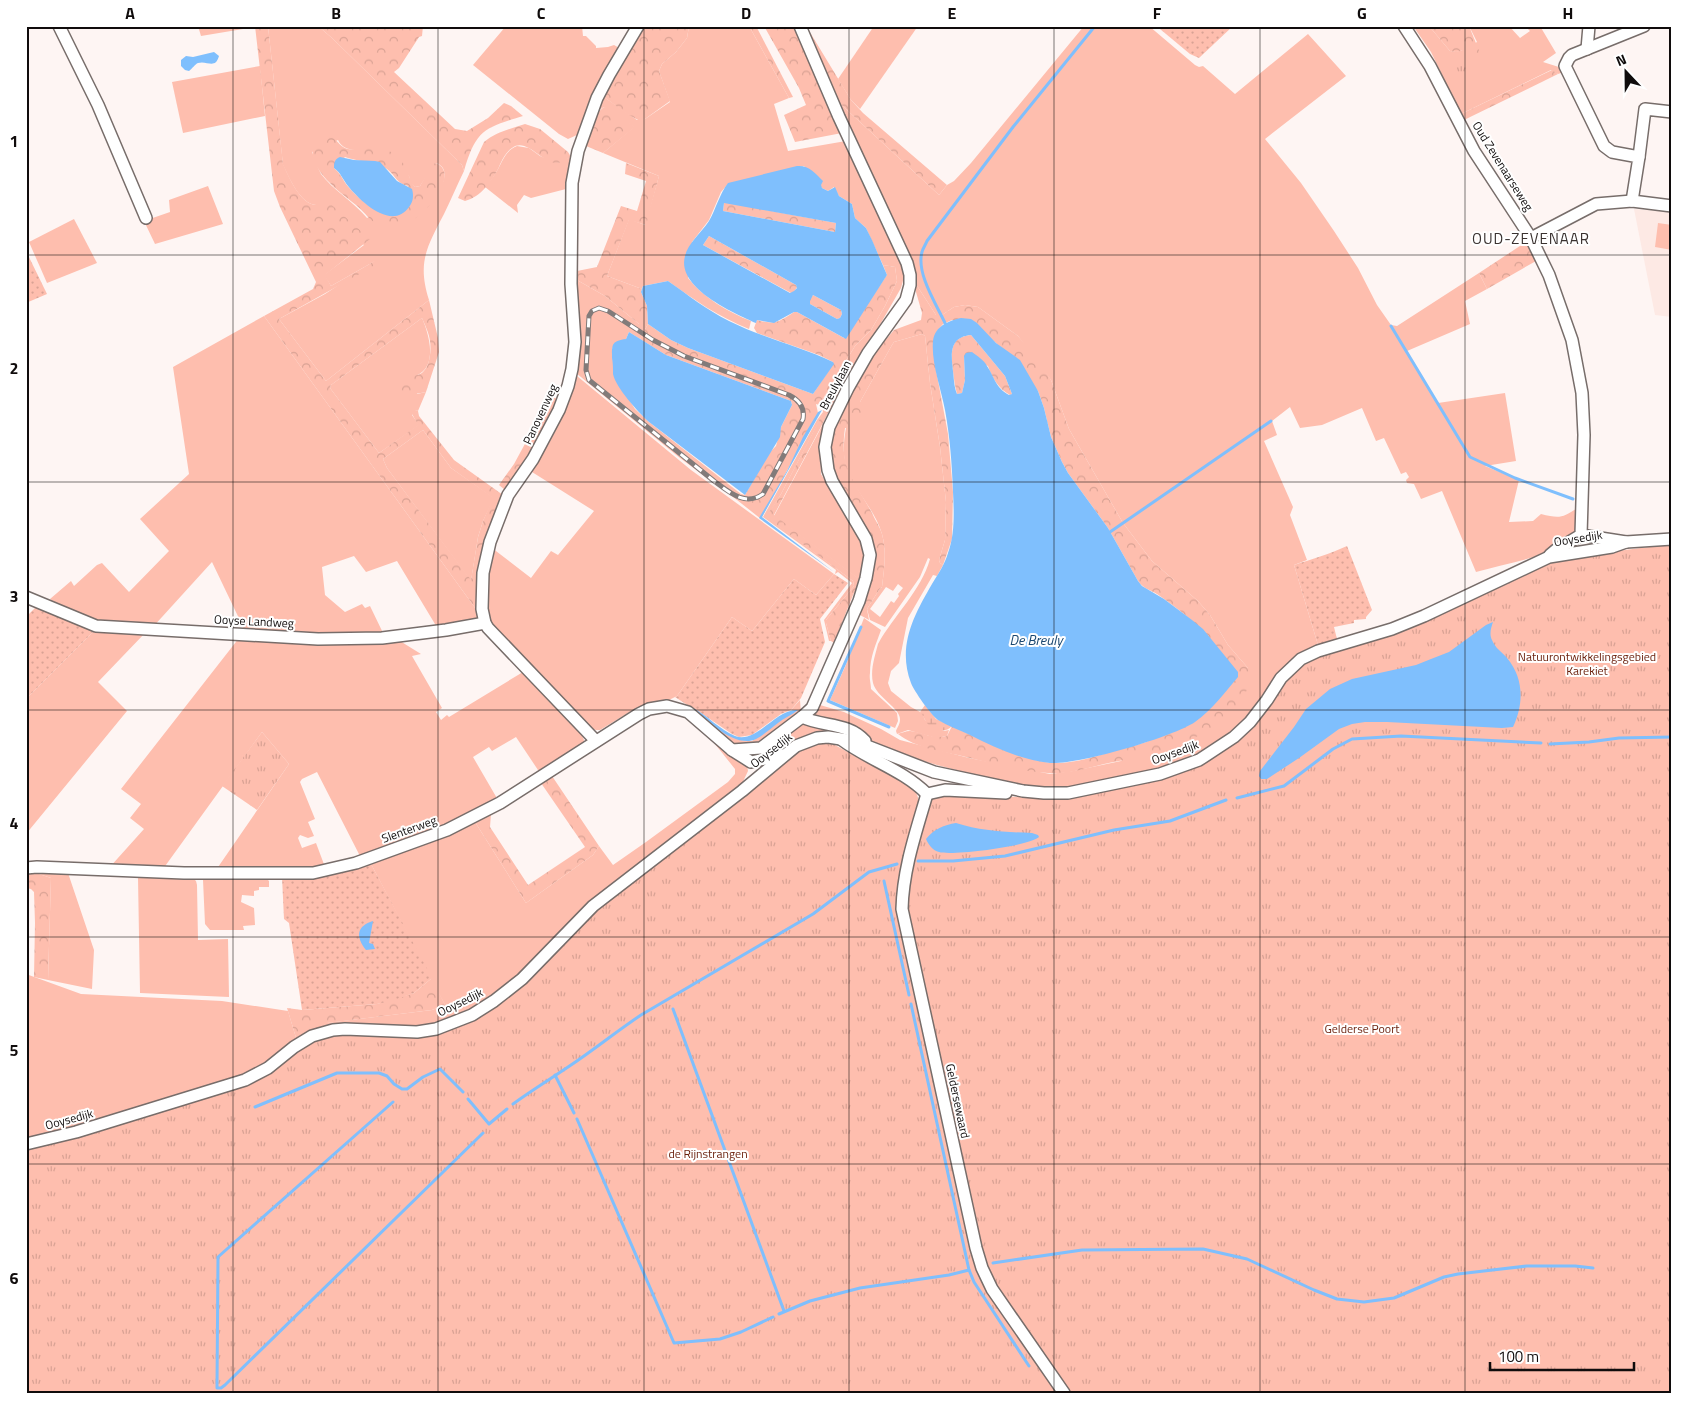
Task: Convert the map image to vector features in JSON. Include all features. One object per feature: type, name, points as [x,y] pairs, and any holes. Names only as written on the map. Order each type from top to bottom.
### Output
[{"type":"street","points":[[59,26],[87,81],[146,218]]},
{"type":"street","name":"Panovenweg","points":[[485,623],[482,609],[483,573],[490,542],[508,495],[546,437],[568,386],[575,342],[571,284],[572,183],[578,151],[597,98],[638,26]]},
{"type":"street","name":"Breulylaan","points":[[732,750],[761,748],[812,708],[859,602],[870,555],[866,539],[832,481],[828,470],[825,447],[834,414],[868,353],[906,300],[910,285],[910,275],[906,263],[839,117],[800,26]]},
{"type":"street","name":"Oud Zevenaarseweg","points":[[1404,26],[1430,66],[1474,151],[1531,238],[1549,275],[1572,340],[1582,393],[1584,434],[1581,535]]},
{"type":"street","points":[[1587,49],[1589,26]]},
{"type":"street","points":[[1638,157],[1612,152],[1604,146],[1565,66],[1572,55],[1644,26]]},
{"type":"street","points":[[1632,201],[1644,109],[1672,112]]},
{"type":"street","points":[[1531,238],[1596,204],[1632,201],[1672,206]]},
{"type":"street","points":[[1549,557],[1556,550],[1581,535],[1626,542],[1672,540]]},
{"type":"street","name":"Ooysedijk","points":[[26,1144],[76,1132],[245,1080],[268,1068],[294,1047],[312,1036],[333,1030],[345,1029],[417,1032],[436,1029],[472,1015],[522,979],[574,923],[593,906],[742,791],[796,746],[817,738],[828,737],[854,741],[934,772],[1022,791],[1068,793],[1160,774],[1199,760],[1234,737],[1250,722],[1281,678],[1301,659],[1318,651],[1392,629],[1424,616],[1549,557],[1612,547],[1626,542]]},
{"type":"street","name":"Ooyse Landweg","points":[[26,597],[96,626],[105,627],[318,639],[382,638],[485,623]]},
{"type":"street","points":[[485,623],[596,741]]},
{"type":"street","name":"Slenterweg","points":[[26,868],[200,874],[313,873],[356,863],[447,830],[500,804],[644,711],[659,706],[667,706],[688,712],[732,750],[751,762]]},
{"type":"street","points":[[802,717],[812,722],[832,724],[844,728],[862,737],[870,746]]},
{"type":"street","points":[[840,738],[854,749],[913,781],[927,794],[944,790],[1010,794],[1022,791]]},
{"type":"street","points":[[742,791],[751,762],[787,754]]},
{"type":"street","name":"Geldersewaard","points":[[927,794],[907,865],[902,909],[976,1248],[982,1268],[992,1289],[1064,1393]]},
{"type":"shaded area","points":[[1634,209],[1672,212],[1672,317],[1655,315]]},
{"type":"green space","points":[[198,26],[255,26],[255,27],[201,36]]},
{"type":"green space","points":[[255,26],[268,26],[283,164],[292,182],[305,200],[316,205],[325,199],[370,239],[325,275],[331,286],[375,261],[379,263],[279,319],[326,381],[429,300],[438,338],[439,352],[426,392],[407,394],[401,392],[398,387],[400,379],[409,374],[421,374],[427,365],[430,341],[422,318],[331,385],[330,388],[379,453],[418,425],[411,412],[416,410],[454,460],[503,495],[488,530],[482,552],[478,612],[264,316],[313,289],[316,282],[274,191]],"holes":[[[423,430],[451,468],[493,498],[478,537],[471,580],[387,468],[383,459]]]},
{"type":"green space","points":[[268,26],[318,26],[462,165],[464,171],[426,255],[424,275],[429,300],[326,381],[279,319],[325,294],[375,261],[331,286],[324,275],[364,245],[316,205],[305,200],[292,183],[283,165]],"holes":[[[338,140],[341,145],[355,150],[378,148],[409,176],[410,182],[415,187],[420,186],[436,163],[444,171],[443,182],[367,218],[321,174],[312,152]]]},
{"type":"green space","points":[[318,26],[423,26],[422,36],[419,37],[399,68],[394,72],[455,129],[467,131],[488,118],[504,103],[523,116],[499,124],[483,133],[468,157],[464,171],[462,165]]},
{"type":"green space","points":[[506,26],[582,26],[583,36],[586,36],[596,48],[614,45],[621,49],[582,129],[577,135],[568,139],[559,134],[473,65]]},
{"type":"green space","points":[[643,26],[689,26],[687,38],[676,52],[662,64],[659,71],[670,101],[640,121],[604,97]]},
{"type":"green space","points":[[689,26],[749,26],[789,98],[774,104],[788,151],[846,141],[904,269],[901,288],[831,410],[826,408],[767,517],[853,581],[854,586],[826,620],[831,641],[829,641],[824,620],[852,583],[838,572],[835,574],[836,570],[763,517],[823,412],[822,406],[819,405],[855,346],[871,330],[885,306],[897,281],[895,267],[883,265],[866,228],[855,218],[852,204],[839,196],[834,187],[828,191],[822,188],[804,166],[728,184],[721,192],[709,220],[692,242],[688,278],[701,292],[717,304],[751,321],[749,329],[707,308],[668,281],[643,286],[642,289],[607,276],[629,219],[645,225],[659,176],[603,153],[634,127],[604,107],[599,110],[604,97],[637,120],[645,119],[670,102],[659,71],[662,64],[676,52],[687,38]]},
{"type":"green space","points":[[749,26],[756,26],[793,97],[789,98]]},
{"type":"green space","points":[[764,26],[797,26],[842,133],[795,142],[784,115],[806,105],[799,88]]},
{"type":"green space","points":[[874,26],[918,26],[860,109],[851,100],[838,79]]},
{"type":"green space","points":[[1084,26],[1149,26],[1195,65],[1203,66],[1235,94],[1308,34],[1346,76],[1265,139],[1301,183],[1334,231],[1358,268],[1377,305],[1391,325],[1397,326],[1479,273],[1487,289],[1465,301],[1470,324],[1407,351],[1438,403],[1505,393],[1516,461],[1485,466],[1519,480],[1509,522],[1533,521],[1541,514],[1560,517],[1577,508],[1576,534],[1553,549],[1528,559],[1476,572],[1442,491],[1421,499],[1414,484],[1407,483],[1406,480],[1409,477],[1406,472],[1401,474],[1384,438],[1376,441],[1362,408],[1322,425],[1300,428],[1290,407],[1272,421],[1277,435],[1264,441],[1293,507],[1290,515],[1307,560],[1294,565],[1318,645],[1297,655],[1289,662],[1248,719],[1219,744],[1169,768],[1070,790],[1013,785],[897,753],[851,736],[752,758],[740,752],[752,754],[768,747],[820,705],[844,712],[900,740],[969,758],[1050,774],[1073,771],[1121,761],[1248,668],[1228,645],[1210,615],[1198,601],[1152,561],[1123,523],[1069,429],[1051,380],[1018,336],[978,307],[965,305],[954,307],[942,315],[936,315],[912,278],[834,98],[939,195],[971,163]]},
{"type":"green space","points":[[1162,26],[1233,26],[1199,58],[1190,54],[1160,29]]},
{"type":"green space","points":[[1413,26],[1429,26],[1450,51],[1458,51],[1464,50],[1477,42],[1469,26],[1509,26],[1520,38],[1530,31],[1525,26],[1540,26],[1556,53],[1543,62],[1562,68],[1564,72],[1558,74],[1551,70],[1461,114],[1431,52]]},
{"type":"green space","points":[[1429,26],[1469,26],[1480,53],[1478,62],[1464,50],[1450,51]]},
{"type":"green space","points":[[808,32],[851,100],[863,113],[947,185],[939,195],[834,98]]},
{"type":"green space","points":[[1458,65],[1465,65],[1469,69],[1462,81],[1454,84],[1453,74]]},
{"type":"green space","points":[[260,66],[265,116],[183,133],[172,82]]},
{"type":"green space","points":[[1552,70],[1558,74],[1464,120],[1461,114]]},
{"type":"green space","points":[[604,107],[635,127],[603,153],[586,146],[594,119]]},
{"type":"green space","points":[[525,124],[540,129],[568,152],[571,157],[557,163],[546,160],[523,146],[512,148],[506,154],[493,178],[481,192],[465,201],[458,198],[484,142],[498,133]]},
{"type":"green space","points":[[326,135],[333,137],[348,149],[377,148],[388,150],[397,156],[405,166],[415,187],[420,186],[428,169],[436,163],[443,169],[444,179],[440,190],[433,202],[411,221],[399,227],[389,228],[378,225],[334,187],[315,164],[313,146],[316,140]],"holes":[[[345,157],[383,167],[401,183],[408,186],[395,217],[382,213],[368,205],[346,184],[334,168]]]},
{"type":"green space","points":[[517,146],[529,148],[540,156],[557,163],[571,157],[566,189],[531,198],[524,195],[517,205],[518,213],[485,187],[494,176],[506,154]]},
{"type":"green space","points":[[626,163],[659,176],[646,225],[629,220],[607,276],[642,289],[641,292],[647,306],[648,324],[639,324],[605,296],[577,280],[577,271],[597,267],[621,206],[637,211],[646,181],[625,174]]},
{"type":"green space","points":[[208,186],[223,224],[155,244],[144,221],[170,212],[169,200]]},
{"type":"green space","points":[[724,202],[836,223],[835,232],[723,211]]},
{"type":"green space","points":[[74,219],[97,263],[47,283],[29,242]]},
{"type":"green space","points":[[1658,223],[1672,225],[1672,250],[1655,247]]},
{"type":"green space","points":[[709,236],[796,285],[797,287],[794,292],[791,293],[703,245]]},
{"type":"green space","points":[[1526,242],[1536,261],[1487,289],[1479,273]]},
{"type":"green space","points":[[26,251],[47,294],[26,303]]},
{"type":"green space","points":[[883,265],[895,267],[897,281],[885,306],[871,330],[855,346],[819,405],[816,404],[818,413],[761,519],[737,500],[741,494],[745,495],[769,453],[776,446],[781,427],[792,405],[791,401],[666,355],[640,339],[648,324],[671,340],[688,348],[813,394],[833,362],[819,355],[757,333],[754,328],[757,320],[777,322],[797,312],[844,338],[887,275]]},
{"type":"green space","points":[[912,278],[936,315],[942,315],[954,307],[965,305],[978,307],[1018,336],[1037,358],[1051,380],[1069,429],[1123,523],[1152,561],[1198,601],[1210,615],[1228,645],[1248,668],[1252,678],[1242,699],[1229,714],[1214,726],[1197,736],[1161,751],[1062,773],[1015,769],[937,751],[912,743],[898,734],[910,731],[942,737],[947,736],[952,726],[994,745],[1041,761],[1061,763],[1093,757],[1157,738],[1177,731],[1196,721],[1216,647],[1189,618],[1138,581],[1108,528],[1062,462],[1051,437],[1038,391],[1004,350],[988,336],[952,320],[943,324],[937,331],[936,370],[948,434],[953,492],[952,539],[943,565],[939,560],[945,540],[946,502],[925,336],[922,334],[894,342],[860,402],[866,417],[856,428],[845,428],[844,454],[846,464],[880,529],[884,547],[885,560],[882,587],[867,609],[869,620],[860,615],[872,575],[872,542],[865,525],[836,477],[832,462],[832,433],[836,421],[868,361],[894,330],[921,320],[922,313]]},
{"type":"green space","points":[[577,280],[605,296],[639,324],[648,324],[640,339],[629,332],[626,339],[612,348],[614,376],[635,409],[741,494],[737,500],[680,458],[576,373],[578,343]]},
{"type":"green space","points":[[813,295],[841,310],[840,318],[837,319],[810,304],[809,301]]},
{"type":"green space","points":[[264,316],[478,612],[476,620],[438,629],[397,561],[366,572],[354,556],[322,567],[325,595],[345,612],[362,604],[365,608],[370,606],[384,635],[246,633],[212,562],[152,628],[105,625],[68,614],[50,599],[71,581],[74,586],[97,565],[102,563],[129,592],[169,551],[140,519],[189,474],[173,367]]},
{"type":"green space","points":[[422,318],[429,341],[430,358],[422,372],[415,376],[417,394],[426,392],[418,411],[416,410],[412,415],[419,425],[379,453],[330,388],[331,385]]},
{"type":"green space","points":[[922,334],[925,336],[946,502],[945,540],[939,560],[943,565],[937,576],[933,575],[908,618],[899,663],[891,671],[888,683],[891,691],[922,713],[925,720],[944,731],[949,730],[947,736],[936,738],[908,730],[897,734],[896,731],[900,721],[897,711],[875,688],[872,678],[873,663],[878,644],[914,592],[926,571],[930,559],[928,558],[920,577],[885,627],[870,620],[867,609],[882,587],[885,560],[884,541],[876,519],[847,471],[844,459],[846,428],[853,428],[860,402],[894,342]],"holes":[[[898,584],[903,588],[894,603],[891,601],[880,617],[870,609],[886,587],[893,591]]]},
{"type":"green space","points":[[971,335],[1005,376],[1012,394],[1006,393],[999,386],[988,366],[964,356],[965,380],[962,393],[957,394],[952,364],[953,347],[959,339]]},
{"type":"green space","points":[[577,376],[691,470],[834,574],[816,595],[794,579],[752,631],[732,617],[677,696],[667,701],[636,708],[600,730],[589,728],[493,629],[487,612],[487,576],[492,548],[531,578],[551,551],[558,555],[594,511],[531,470],[546,448],[558,425]]},
{"type":"green space","points":[[551,396],[559,400],[545,429],[505,490],[499,485],[514,464]]},
{"type":"green space","points":[[826,407],[830,409],[774,515],[862,581],[860,590],[855,591],[853,595],[834,643],[831,641],[826,620],[854,586],[853,581],[766,517],[781,494]]},
{"type":"green space","points":[[824,422],[820,450],[821,474],[860,539],[863,559],[860,580],[774,516]]},
{"type":"green space","points":[[423,430],[451,468],[494,498],[478,537],[471,581],[387,468],[383,459]]},
{"type":"green space","name":"Gelderse Poort","points":[[1672,544],[1672,1393],[26,1393],[26,1149],[247,1083],[307,1042],[333,1033],[377,1034],[469,1019],[579,922],[797,750],[816,743],[833,744],[911,786],[916,792],[921,806],[942,794],[1044,798],[1172,775],[1268,710],[1285,682],[1308,659],[1549,562],[1570,557]]},
{"type":"green space","points":[[1347,546],[1372,610],[1366,619],[1354,620],[1354,623],[1334,627],[1337,639],[1318,645],[1294,565]]},
{"type":"green space","points":[[834,574],[848,583],[820,619],[825,642],[801,698],[791,710],[781,714],[752,735],[739,737],[675,697],[732,617],[752,631],[794,579],[816,595]]},
{"type":"green space","points":[[36,607],[97,628],[26,699],[26,617]]},
{"type":"green space","points":[[864,618],[881,630],[871,662],[871,689],[897,713],[898,721],[895,728],[830,700]]},
{"type":"green space","points":[[97,628],[145,633],[98,682],[127,711],[26,834],[26,699]]},
{"type":"green space","points":[[239,638],[400,641],[421,654],[412,656],[442,708],[436,712],[441,720],[523,672],[581,733],[584,740],[583,744],[540,773],[516,737],[492,751],[489,747],[473,757],[498,800],[467,817],[361,858],[317,772],[302,779],[300,782],[315,819],[308,822],[314,836],[308,838],[300,835],[298,838],[302,848],[316,843],[325,867],[301,870],[216,870],[289,764],[262,732],[163,869],[109,868],[144,829],[130,818],[141,804],[121,789]]},
{"type":"green space","points":[[800,700],[801,713],[768,738],[749,746],[739,746],[730,743],[691,710],[691,707],[702,718],[728,735],[745,741],[752,741],[797,711],[791,710]]},
{"type":"green space","points":[[925,705],[936,719],[952,726],[947,730],[941,730],[930,726],[920,712]]},
{"type":"green space","points":[[678,710],[689,719],[681,714],[669,711]]},
{"type":"green space","points":[[694,722],[747,765],[748,771],[740,788],[511,985],[453,1020],[245,1077],[26,1141],[26,974],[81,994],[222,1001],[288,1011],[297,1041],[318,1030],[326,1023],[432,1010],[445,1005],[370,862],[452,833],[475,822],[526,903],[593,855],[599,846],[613,865],[728,782],[735,774],[735,769]]},
{"type":"green space","points":[[262,732],[289,764],[257,810],[222,786]]},
{"type":"green space","points":[[552,776],[599,846],[593,855],[526,903],[475,822],[491,814],[490,827],[528,885],[585,847],[541,783]]},
{"type":"green space","points":[[370,862],[432,978],[414,993],[391,1001],[377,1004],[302,1010],[289,923],[284,919],[282,877]]},
{"type":"green space","points":[[30,871],[68,873],[94,950],[92,989],[48,980],[51,878]]},
{"type":"green space","points":[[30,871],[51,878],[48,980],[34,977],[34,892],[26,888],[26,872]]},
{"type":"green space","points":[[138,878],[193,878],[196,881],[198,940],[228,939],[229,997],[140,993]]},
{"type":"green space","points":[[266,878],[269,881],[269,887],[259,887],[259,890],[254,891],[254,896],[242,895],[241,902],[254,908],[255,925],[243,926],[244,930],[210,930],[205,924],[203,880]]},
{"type":"green space","points":[[432,978],[445,1005],[432,1010],[327,1023],[297,1041],[287,1008],[302,1010],[377,1004],[414,993]]},
{"type":"water","points":[[214,52],[219,56],[213,64],[201,62],[189,71],[181,66],[181,60],[186,56],[193,57]]},
{"type":"water","points":[[340,157],[380,162],[397,181],[412,189],[413,196],[410,205],[402,214],[394,216],[377,212],[346,184],[334,168],[335,161]]},
{"type":"water","points":[[801,166],[812,170],[823,181],[822,188],[828,191],[835,187],[839,196],[852,204],[855,218],[866,228],[887,275],[846,339],[797,312],[774,323],[757,320],[756,323],[721,306],[698,289],[689,279],[685,268],[687,251],[709,221],[728,183]],"holes":[[[724,203],[836,223],[835,232],[723,211]],[[709,236],[796,285],[797,288],[790,293],[703,245]],[[813,295],[841,310],[842,314],[837,319],[810,304]]]},
{"type":"water","points":[[668,281],[729,321],[820,356],[834,364],[813,394],[671,340],[648,324],[647,306],[641,292],[643,286]]},
{"type":"water","name":"De Breuly","points":[[961,318],[971,319],[977,323],[996,343],[1020,360],[1038,391],[1051,437],[1062,462],[1108,528],[1138,581],[1142,586],[1164,599],[1203,629],[1238,672],[1238,677],[1223,695],[1195,722],[1167,735],[1125,749],[1081,760],[1050,763],[1009,753],[938,720],[923,703],[911,683],[906,656],[910,631],[919,607],[945,561],[952,538],[954,523],[949,441],[945,410],[935,367],[933,341],[939,328]],"holes":[[[971,335],[1005,376],[1012,394],[1009,395],[998,385],[982,360],[972,352],[966,353],[964,356],[965,380],[962,393],[957,394],[952,358],[955,343],[964,336]]]},
{"type":"water","points":[[629,332],[666,355],[791,401],[792,405],[781,427],[780,437],[745,495],[649,422],[623,393],[613,374],[612,350],[613,344],[626,339]]},
{"type":"water","points":[[822,410],[762,517],[834,572],[759,518],[787,471],[803,437],[818,412]]},
{"type":"water","points":[[1493,622],[1490,633],[1491,638],[1513,666],[1519,683],[1519,709],[1513,727],[1387,722],[1352,724],[1339,729],[1267,779],[1261,779],[1259,776],[1260,771],[1306,709],[1330,689],[1352,679],[1416,665],[1449,652]]},
{"type":"water","points":[[693,708],[729,733],[743,737],[759,731],[790,711],[798,710],[756,739],[748,741],[731,737],[722,732]]},
{"type":"water","points":[[956,823],[993,831],[1032,833],[1039,837],[1007,847],[959,853],[939,852],[929,845],[926,839],[932,833],[947,825]]},
{"type":"water","points":[[373,921],[369,943],[373,944],[375,949],[366,950],[360,940],[359,932],[364,926]]},
{"type":"waterway","points":[[945,323],[924,279],[921,260],[927,241],[1013,127],[1095,26]]},
{"type":"waterway","points":[[1391,326],[1470,457],[1515,478],[1573,499]]},
{"type":"waterway","points":[[1110,532],[1271,421]]},
{"type":"waterway","points":[[861,627],[828,701],[889,727]]},
{"type":"waterway","points":[[1237,798],[1284,786],[1333,749],[1352,739],[1401,736],[1541,743]]},
{"type":"waterway","points":[[1550,744],[1619,738],[1672,737]]},
{"type":"waterway","points":[[918,861],[953,861],[1005,856],[1114,830],[1170,821],[1226,800]]},
{"type":"waterway","points":[[513,1104],[641,1015],[813,914],[869,872],[897,864]]},
{"type":"waterway","points":[[884,881],[909,995]]},
{"type":"waterway","points":[[779,1314],[810,1301],[860,1288],[949,1275],[969,1270],[911,1004]]},
{"type":"waterway","points":[[673,1009],[784,1311]]},
{"type":"waterway","points":[[255,1107],[337,1073],[379,1073],[387,1076],[402,1089],[407,1089],[423,1077],[440,1069],[463,1092]]},
{"type":"waterway","points":[[555,1075],[574,1113]]},
{"type":"waterway","points":[[468,1099],[489,1124],[507,1109]]},
{"type":"waterway","points":[[393,1102],[218,1257],[217,1388],[225,1385],[483,1133]]},
{"type":"waterway","points":[[577,1119],[674,1343],[720,1339],[741,1332],[773,1317]]},
{"type":"waterway","points":[[993,1263],[1082,1250],[1203,1249],[1247,1259],[1337,1299],[1364,1302],[1394,1298],[1444,1277],[1458,1274],[1527,1266],[1593,1268]]},
{"type":"waterway","points":[[969,1270],[974,1282],[1029,1366]]},
{"type":"railway","points":[[599,308],[608,311],[653,340],[684,356],[796,399],[802,407],[803,419],[763,494],[750,499],[737,497],[714,481],[589,380],[586,370],[589,316],[592,311],[599,308]]},
{"type":"district","name":"OUD-ZEVENAAR","points":[[1531,238]]},
{"type":"park label","name":"Natuurontwikkelingsgebied Karekiet","points":[[1587,663]]},
{"type":"park label","name":"de Rijnstrangen","points":[[708,1153]]}]
